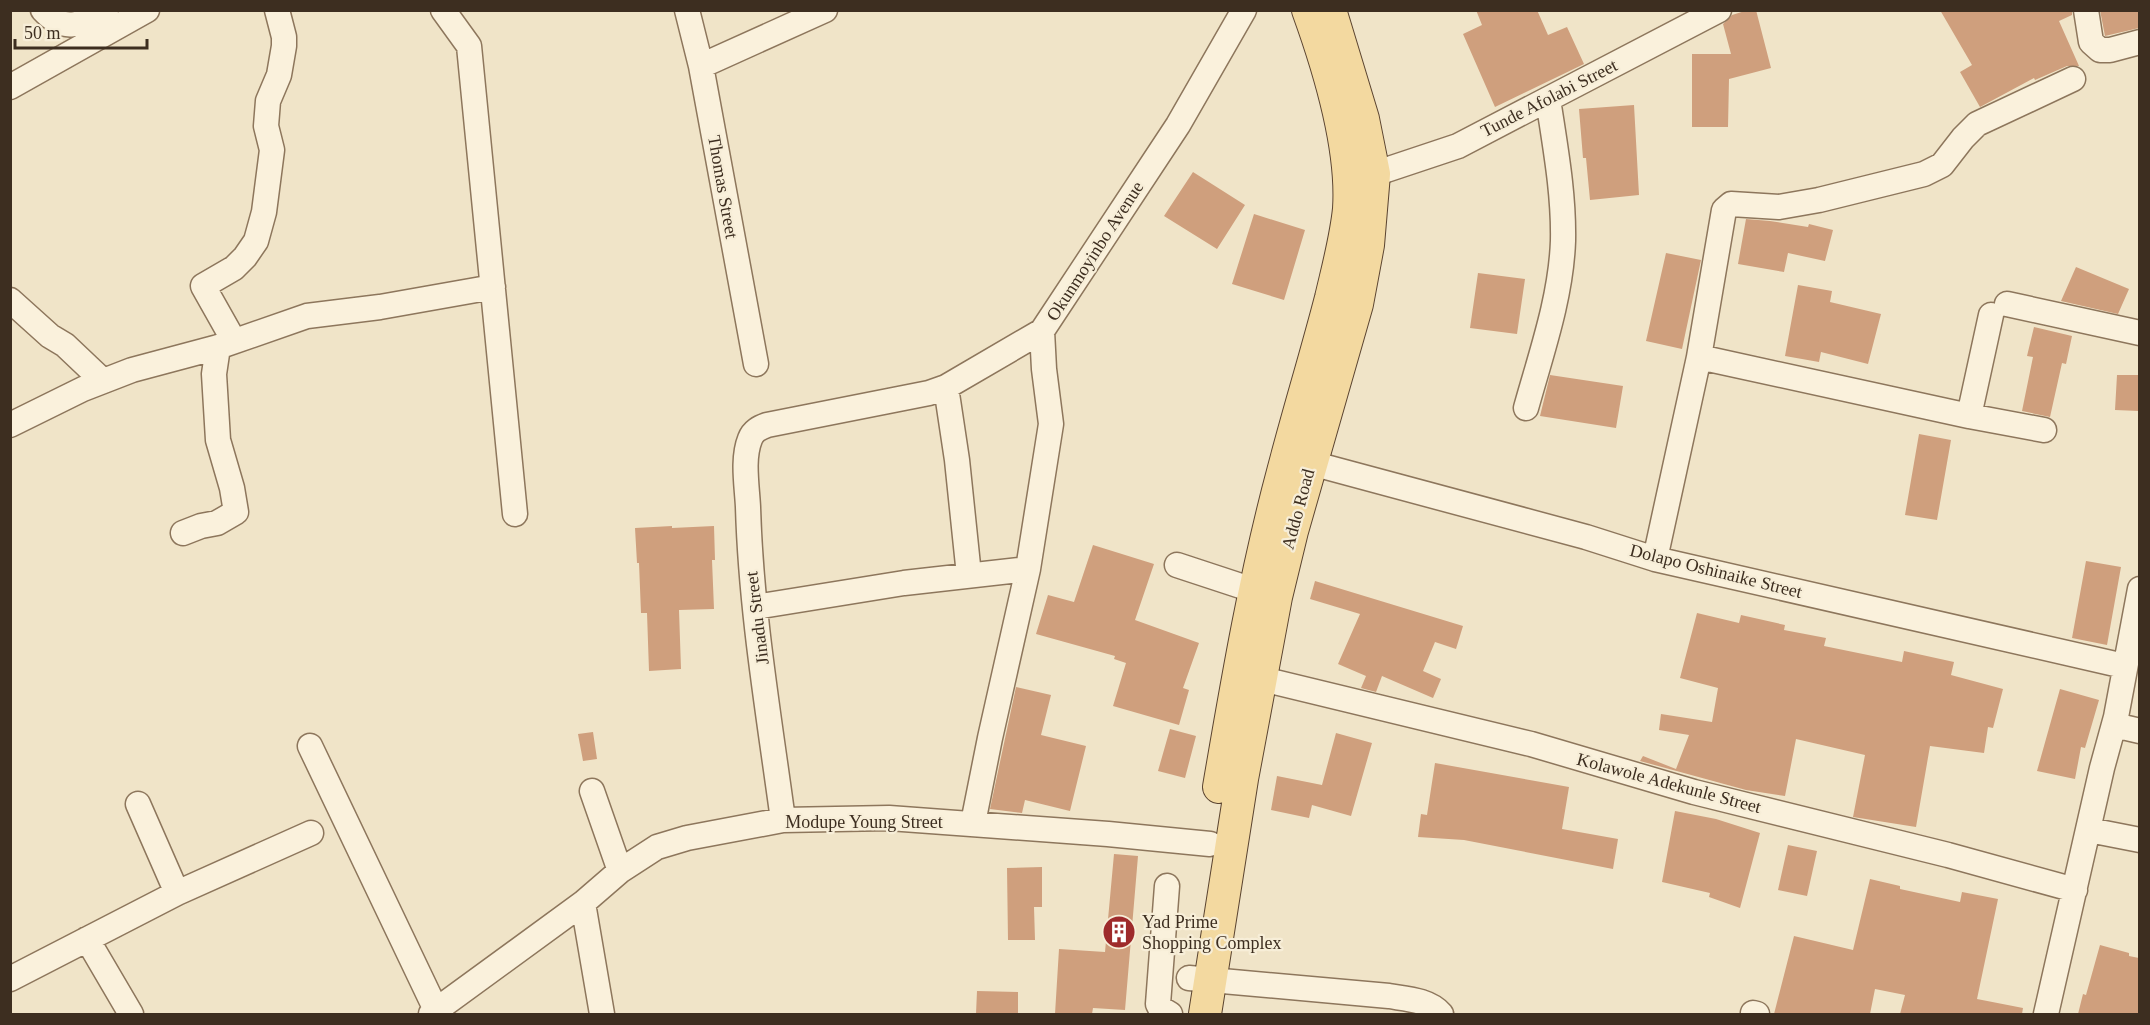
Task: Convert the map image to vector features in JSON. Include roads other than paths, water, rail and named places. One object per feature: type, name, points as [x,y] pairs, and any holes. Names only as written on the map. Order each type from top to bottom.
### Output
[{"type":"main road","name":"Addo Road","points":[[1205,1014],[1200,980],[1210,844],[1239,670],[1283,473],[1315,361],[1344,245],[1349,208],[1348,169],[1335,100],[1308,10]]},
{"type":"main road","name":"Addo Road","points":[[1183,1014],[1200,980],[1262,679],[1276,597],[1311,463],[1357,304],[1368,244],[1374,174],[1355,90],[1330,10]]},
{"type":"street","points":[[43,10],[60,25],[72,26],[106,10]]},
{"type":"street","points":[[10,87],[147,10]]},
{"type":"street","points":[[183,533],[217,523],[236,512],[232,488],[218,440],[214,374],[226,344],[203,286],[234,268],[245,257],[256,241],[264,212],[272,150],[266,126],[267,101],[279,75],[284,46],[277,10]]},
{"type":"street","points":[[443,10],[469,46],[515,514]]},
{"type":"street","name":"Thomas Street","points":[[687,10],[701,66],[756,364]]},
{"type":"street","points":[[701,66],[825,10]]},
{"type":"street","name":"Okunmoyinbo Avenue","points":[[767,425],[929,393],[946,387],[1042,331],[1178,125],[1244,10]]},
{"type":"street","points":[[2086,10],[2091,42],[2100,50],[2110,50],[2139,42]]},
{"type":"street","name":"Tunde Afolabi Street","points":[[1374,174],[1458,146],[1717,11]]},
{"type":"street","points":[[1655,559],[1699,357],[1724,210],[1727,206],[1731,204],[1779,207],[1819,200],[1924,174],[1942,165],[1977,124],[2073,79]]},
{"type":"street","points":[[1526,408],[1558,288],[1563,244],[1560,178],[1548,99]]},
{"type":"street","points":[[10,425],[103,381],[132,370],[226,344],[307,316],[493,287]]},
{"type":"street","points":[[11,300],[50,336],[73,352],[103,381]]},
{"type":"street","points":[[1969,416],[1999,310],[2139,333]]},
{"type":"street","points":[[974,824],[990,738],[1028,568],[1051,424],[1042,331]]},
{"type":"street","points":[[1699,357],[1969,416],[2044,430]]},
{"type":"street","points":[[946,387],[957,460],[969,575]]},
{"type":"street","name":"Jinadu Street","points":[[767,425],[758,428],[749,441],[747,466],[749,540],[755,607],[783,820]]},
{"type":"street","name":"Dolapo Oshinaike Street","points":[[1311,463],[1586,537],[1655,559],[2124,666]]},
{"type":"street","points":[[1177,565],[1256,591]]},
{"type":"street","points":[[755,607],[1028,568]]},
{"type":"street","points":[[2046,1014],[2114,725],[2139,589]]},
{"type":"street","name":"Kolawole Adekunle Street","points":[[1262,679],[1531,744],[1694,792],[1948,855],[2075,890]]},
{"type":"street","points":[[2114,725],[2139,731]]},
{"type":"street","points":[[310,746],[434,1012]]},
{"type":"street","points":[[592,791],[620,871]]},
{"type":"street","points":[[138,804],[177,893]]},
{"type":"street","name":"Modupe Young Street","points":[[434,1012],[583,903],[620,871],[657,847],[687,838],[783,820],[889,818],[1210,844]]},
{"type":"street","points":[[2089,830],[2139,840]]},
{"type":"street","points":[[10,979],[177,893],[311,833]]},
{"type":"street","points":[[1167,886],[1158,1004],[1170,1014]]},
{"type":"street","points":[[583,903],[602,1014]]},
{"type":"street","points":[[87,939],[131,1014]]},
{"type":"street","points":[[1200,980],[1389,996],[1435,1007],[1442,1014]]},
{"type":"place","name":"Yad Prime Shopping Complex","points":[[1119,932]]}]
